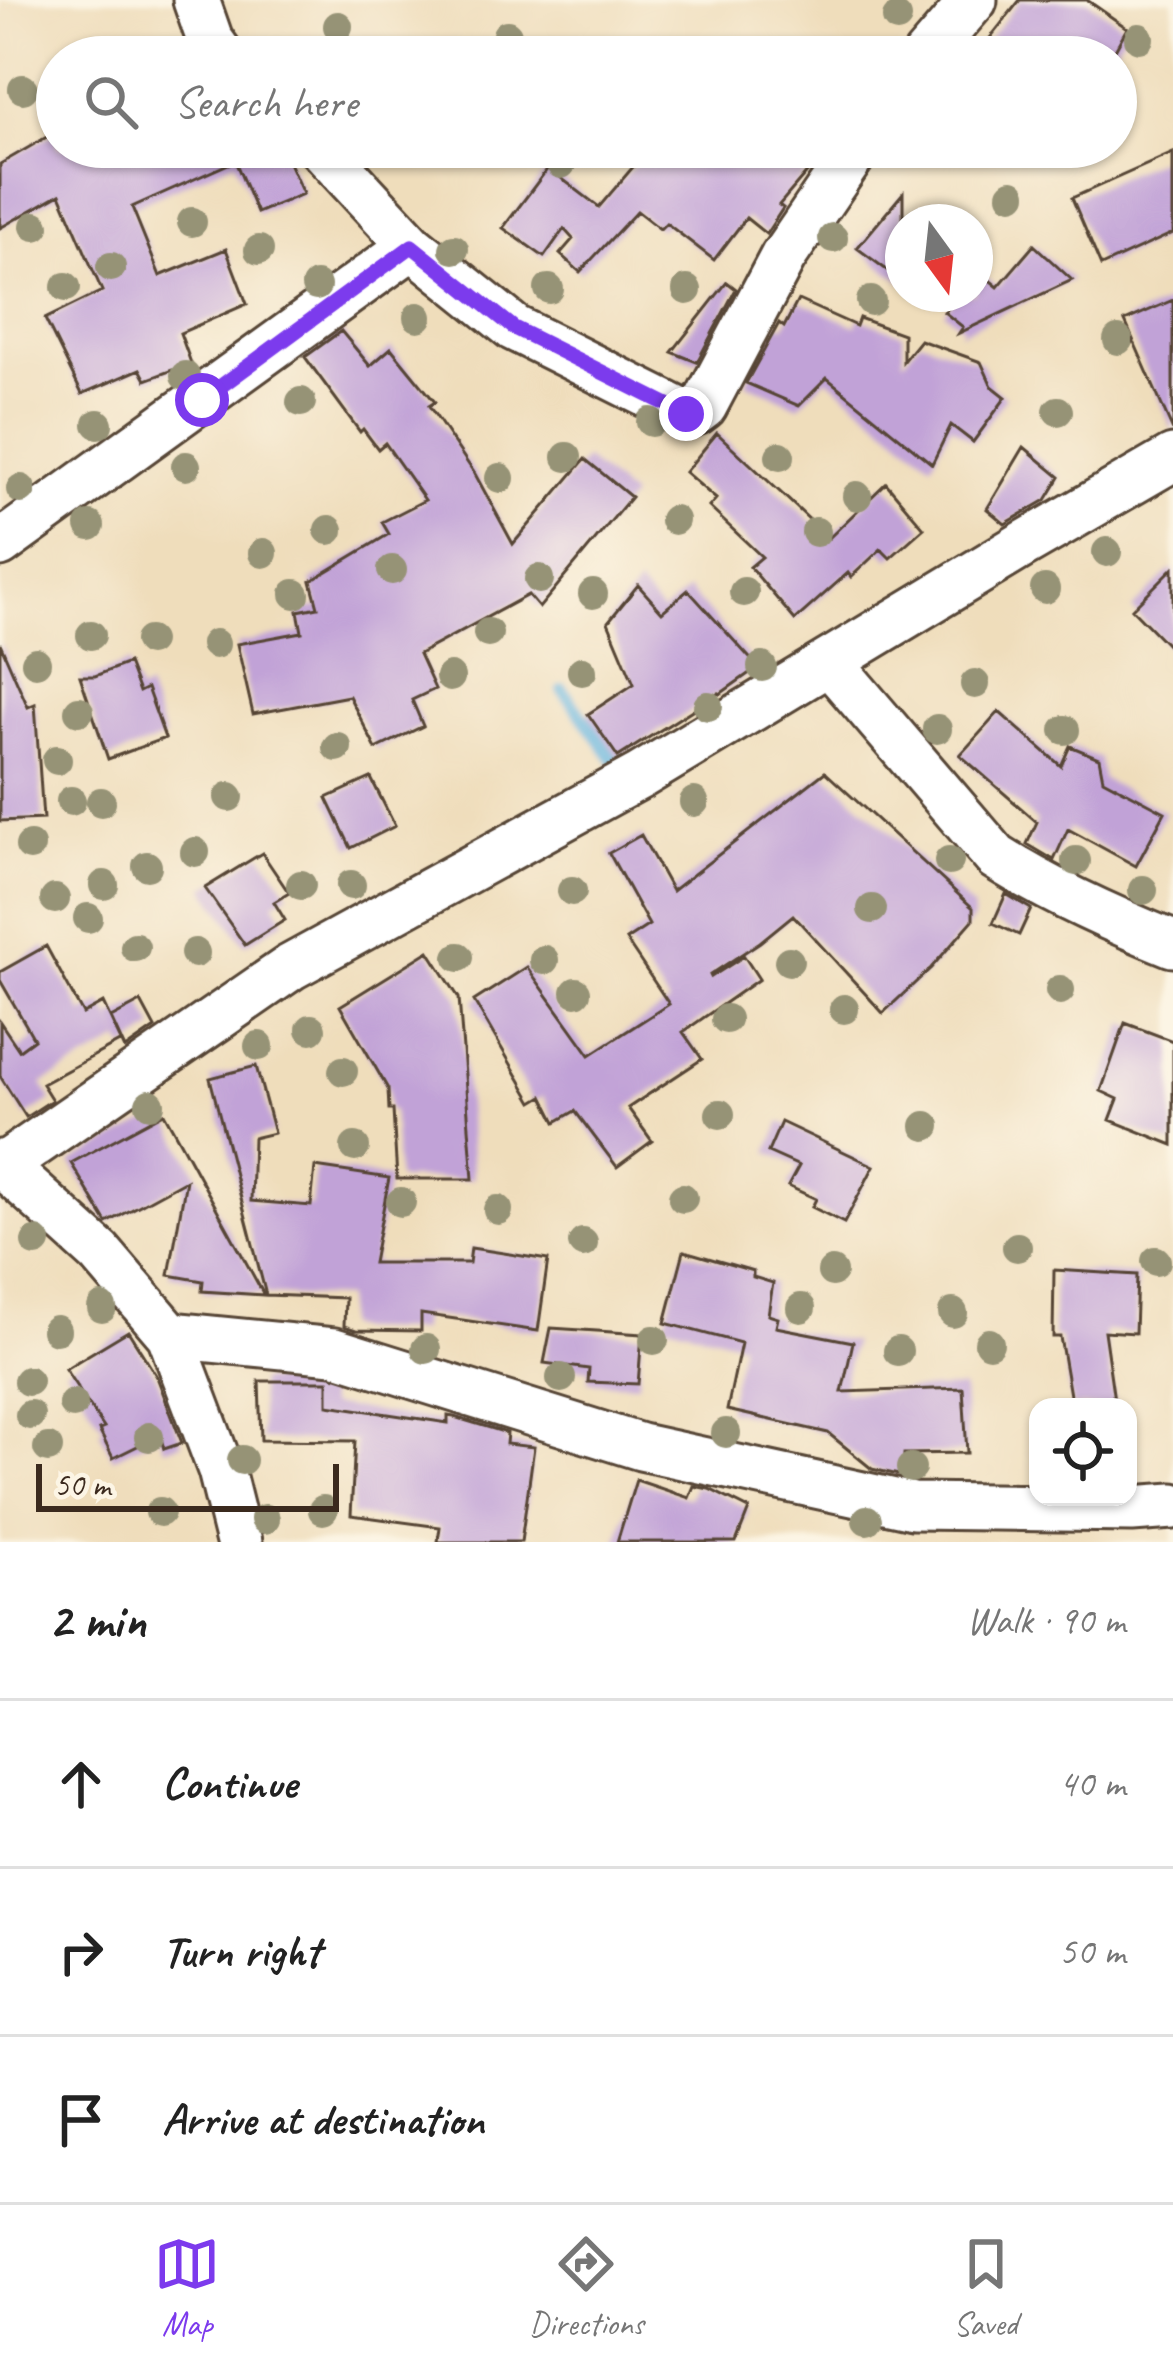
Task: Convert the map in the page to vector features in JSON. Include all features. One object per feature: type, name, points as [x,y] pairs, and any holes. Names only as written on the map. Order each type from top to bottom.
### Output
[{"type":"street","points":[[196,0],[209,36]]},
{"type":"street","points":[[943,36],[974,0]]},
{"type":"street","points":[[340,168],[412,246],[514,328],[686,414],[704,406],[783,257],[844,168]]},
{"type":"street","points":[[0,544],[412,246]]},
{"type":"street","points":[[238,1542],[221,1470],[170,1335],[100,1252],[1,1166],[291,967],[640,776],[1173,458]]},
{"type":"street","points":[[829,662],[996,857],[1128,926],[1173,944]]},
{"type":"street","points":[[170,1335],[334,1351],[641,1447],[913,1506],[1173,1506]]},
{"type":"building","points":[[1020,0],[1087,0],[1127,28],[1123,36],[992,36]]},
{"type":"building","points":[[36,143],[36,168],[219,168],[132,207],[160,276],[226,249],[247,304],[180,333],[191,363],[146,380],[140,369],[82,394],[45,319],[102,291],[60,194],[0,228],[0,164]]},
{"type":"building","points":[[1173,153],[1173,233],[1101,266],[1072,198]]},
{"type":"building","points":[[238,168],[291,168],[303,194],[257,213]]},
{"type":"building","points":[[548,168],[599,207],[632,168],[810,168],[779,205],[783,208],[766,234],[746,218],[714,260],[666,223],[660,229],[637,211],[580,272],[560,254],[573,239],[564,229],[544,257],[503,228]]},
{"type":"building","points":[[885,215],[885,269],[857,248]]},
{"type":"building","points":[[1034,245],[1072,280],[959,333],[963,327],[944,312],[993,312],[993,283],[998,287]]},
{"type":"building","points":[[727,282],[736,289],[697,362],[672,352]]},
{"type":"building","points":[[798,300],[856,326],[859,318],[903,334],[903,361],[920,340],[981,362],[992,386],[1006,397],[973,442],[951,425],[932,464],[827,378],[799,406],[746,383],[779,323],[784,327]]},
{"type":"building","points":[[1173,300],[1173,431],[1125,321]]},
{"type":"building","points":[[341,331],[370,366],[391,348],[435,402],[429,406],[475,474],[513,544],[585,459],[631,497],[539,608],[528,595],[419,654],[435,689],[412,700],[423,726],[376,749],[349,696],[253,714],[237,644],[302,632],[298,611],[318,607],[311,581],[389,534],[382,522],[425,500],[385,443],[378,449],[363,429],[360,432],[305,357]]},
{"type":"building","points":[[717,433],[829,538],[886,483],[924,528],[890,558],[881,549],[795,620],[750,567],[762,557],[709,507],[716,499],[685,472]]},
{"type":"building","points":[[1024,447],[1060,477],[1046,500],[1005,524],[987,509]]},
{"type":"building","points":[[1173,568],[1173,651],[1132,609]]},
{"type":"building","points":[[638,585],[662,612],[688,590],[758,667],[618,757],[588,714],[634,684],[608,622]]},
{"type":"building","points":[[0,643],[28,707],[35,704],[43,819],[0,821]]},
{"type":"building","points":[[128,663],[139,692],[147,688],[165,738],[108,759],[80,676],[95,676]]},
{"type":"building","points":[[999,712],[1061,766],[1070,746],[1099,758],[1103,779],[1165,812],[1136,866],[1068,829],[1054,860],[1027,844],[1037,822],[960,755]]},
{"type":"building","points":[[825,772],[973,908],[973,920],[883,1013],[793,915],[710,975],[744,956],[759,979],[683,1032],[702,1059],[628,1108],[652,1141],[617,1167],[575,1111],[556,1122],[543,1096],[533,1102],[474,1001],[527,967],[590,1055],[669,1004],[626,940],[649,925],[609,853],[641,835],[672,891]]},
{"type":"building","points":[[371,778],[395,826],[351,848],[327,798]]},
{"type":"building","points":[[262,853],[289,893],[274,902],[285,920],[245,945],[205,888]]},
{"type":"building","points":[[1006,894],[1031,909],[1019,935],[993,923]]},
{"type":"building","points":[[46,946],[83,1014],[103,1003],[121,1041],[42,1084],[52,1100],[26,1117],[0,1076],[0,1022],[19,1050],[34,1039],[0,980],[0,972]]},
{"type":"building","points":[[429,951],[459,998],[473,1179],[397,1179],[388,1089],[340,1006]]},
{"type":"building","points":[[141,1002],[155,1028],[125,1049],[111,1018]]},
{"type":"building","points":[[1125,1023],[1173,1041],[1173,1145],[1110,1120],[1118,1099],[1101,1091]]},
{"type":"building","points":[[256,1066],[274,1133],[253,1138],[251,1201],[311,1206],[315,1167],[389,1178],[373,1263],[469,1263],[471,1248],[548,1260],[538,1331],[421,1314],[421,1331],[356,1330],[344,1326],[345,1298],[266,1295],[210,1078]]},
{"type":"building","points":[[164,1113],[264,1295],[202,1291],[203,1281],[169,1275],[186,1180],[107,1223],[71,1163]]},
{"type":"building","points":[[781,1122],[874,1166],[844,1223],[812,1207],[816,1199],[788,1186],[799,1166],[768,1152]]},
{"type":"building","points":[[684,1251],[753,1271],[753,1277],[773,1283],[768,1315],[778,1318],[776,1327],[853,1342],[842,1392],[963,1388],[967,1453],[904,1454],[903,1476],[872,1469],[828,1433],[727,1410],[741,1343],[665,1323]]},
{"type":"building","points":[[1054,1270],[1137,1275],[1135,1333],[1104,1331],[1114,1398],[1070,1398],[1060,1337],[1053,1337]]},
{"type":"building","points":[[551,1328],[642,1334],[638,1384],[588,1382],[589,1369],[544,1363]]},
{"type":"building","points":[[128,1331],[157,1377],[182,1443],[164,1449],[160,1435],[113,1458],[99,1430],[104,1428],[65,1369]]},
{"type":"building","points":[[259,1381],[328,1381],[328,1405],[448,1423],[448,1416],[454,1417],[507,1433],[506,1444],[534,1447],[521,1542],[438,1542],[440,1527],[351,1515],[355,1441],[261,1440]]},
{"type":"building","points":[[636,1480],[689,1498],[694,1486],[709,1489],[749,1509],[736,1542],[617,1542]]},
{"type":"waterway","points":[[563,690],[623,772],[628,770]]},
{"type":"route","points":[[202,400],[412,246],[514,328],[686,414]]}]
